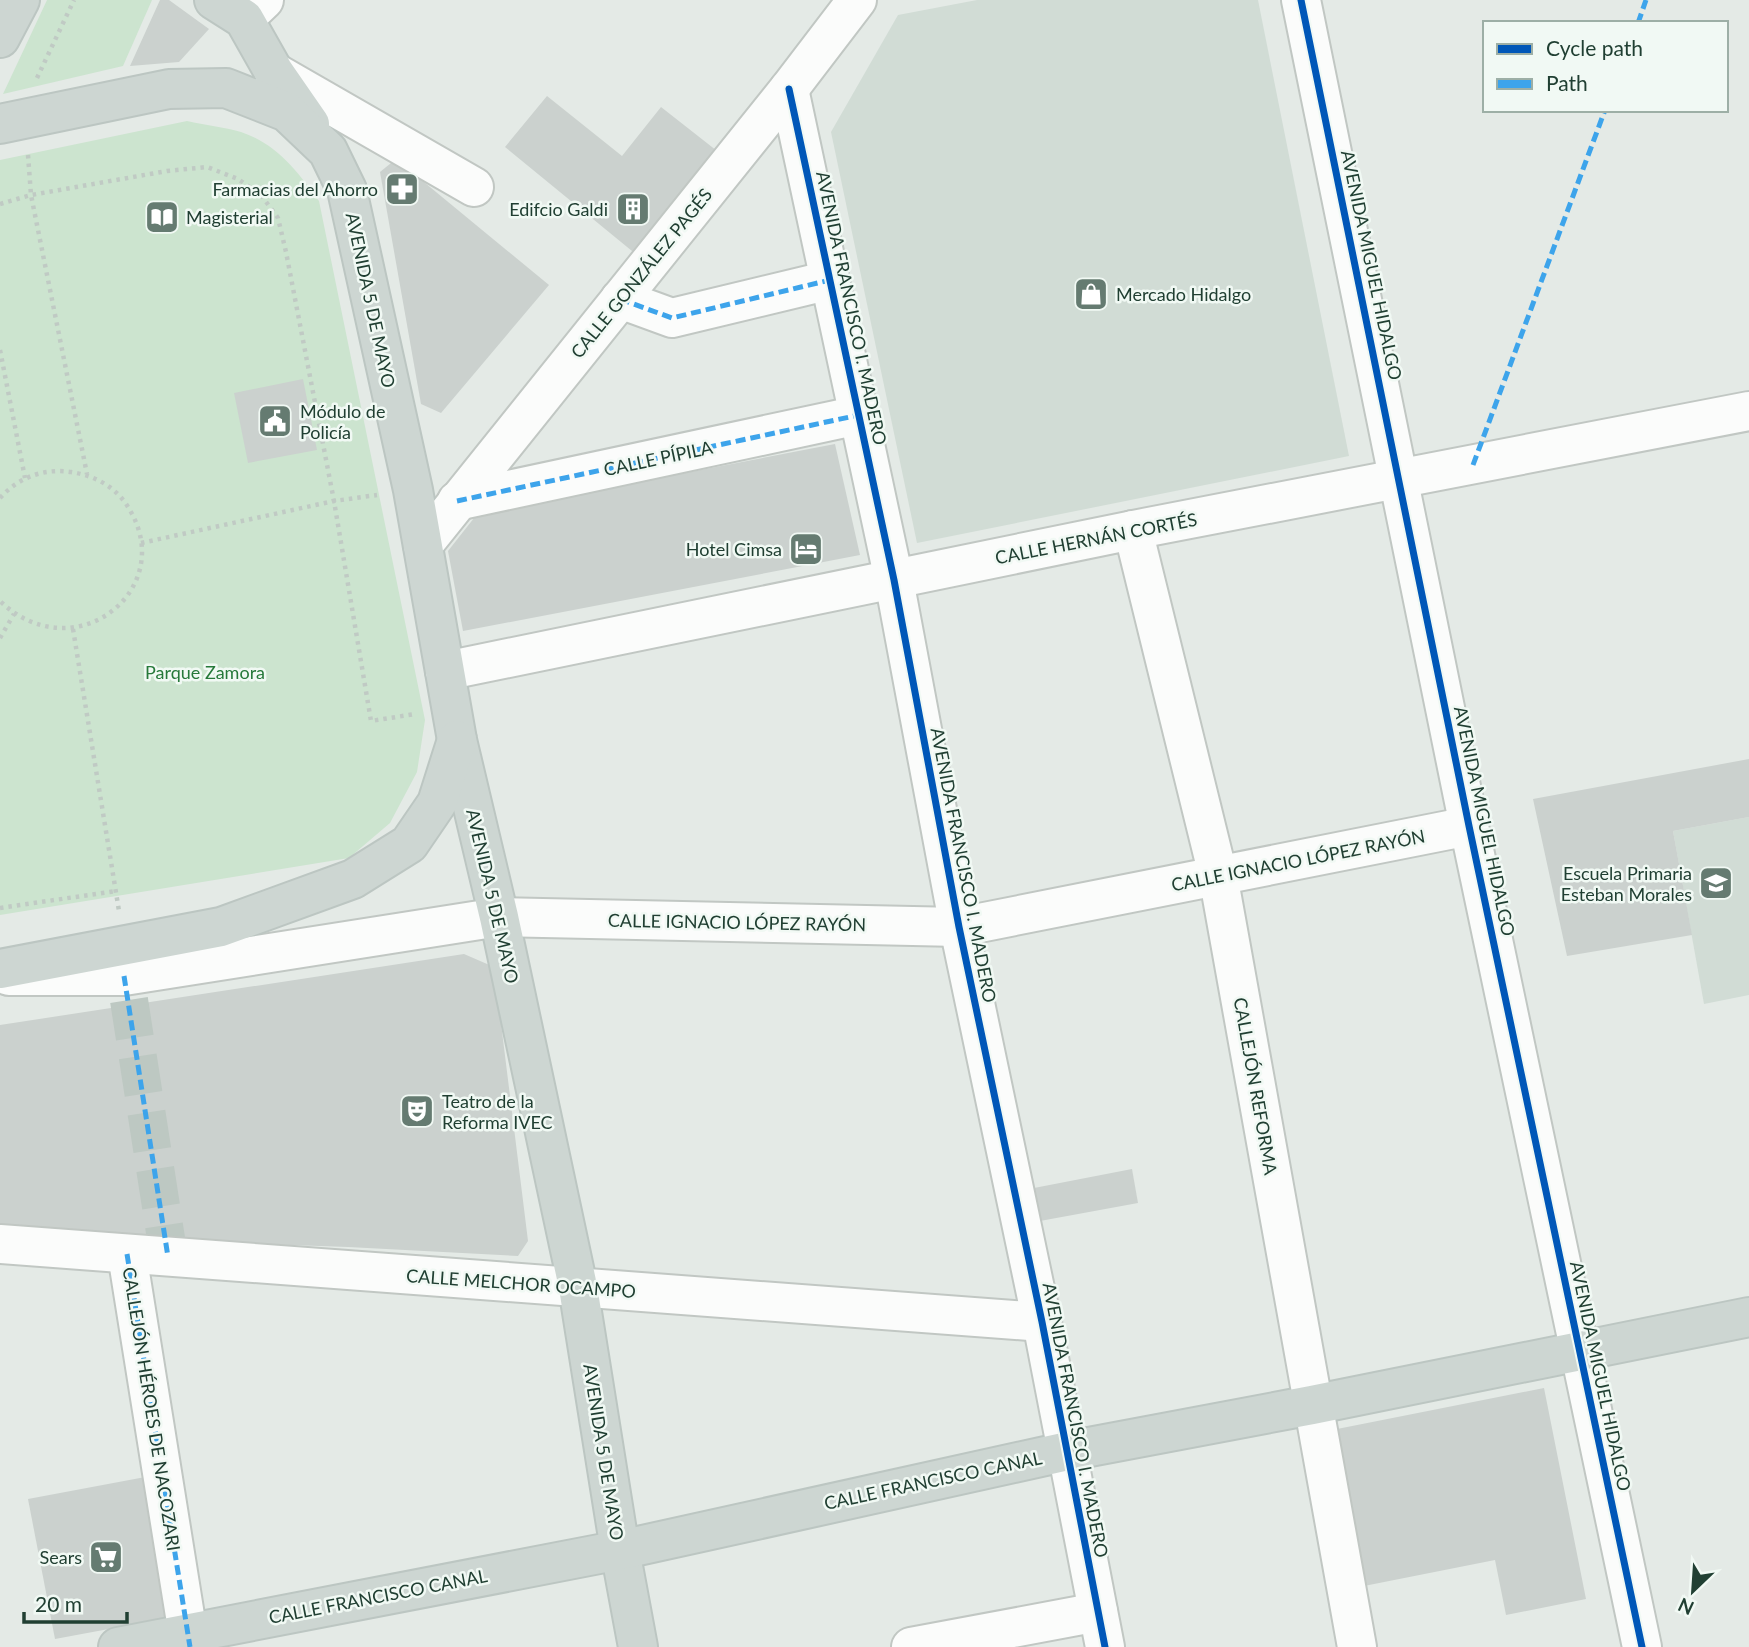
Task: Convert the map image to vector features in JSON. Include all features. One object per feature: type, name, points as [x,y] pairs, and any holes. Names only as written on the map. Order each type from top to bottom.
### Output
[{"type":"main road","points":[[0,38],[20,0]]},
{"type":"main road","name":"AVENIDA 5 DE MAYO","points":[[241,6],[274,72],[328,151],[347,190],[412,490],[454,724],[499,917],[578,1287],[638,1647]]},
{"type":"main road","points":[[13,121],[169,89],[226,88],[274,72]]},
{"type":"main road","name":"AVENIDA 5 DE MAYO","points":[[226,88],[287,112],[328,151]]},
{"type":"main road","name":"CALLE IGNACIO LÓPEZ RAYÓN","points":[[0,969],[126,974],[221,927],[353,879],[409,844],[437,803],[454,724]]},
{"type":"main road","name":"CALLE FRANCISCO CANAL","points":[[118,1647],[189,1640],[1068,1451],[1749,1317]]},
{"type":"street","name":"CALLE GONZÁLEZ PAGÉS","points":[[423,545],[858,0]]},
{"type":"street","name":"AVENIDA MIGUEL HIDALGO","points":[[1301,0],[1469,826],[1642,1647]]},
{"type":"street","points":[[274,72],[474,187]]},
{"type":"street","name":"AVENIDA FRANCISCO I. MADERO","points":[[789,89],[894,580],[959,927],[1042,1322],[1102,1630]]},
{"type":"street","points":[[620,299],[672,318],[830,280]]},
{"type":"street","name":"CALLE HERNÁN CORTÉS","points":[[445,670],[1133,530],[1749,411]]},
{"type":"street","name":"CALLE PÍPILA","points":[[457,501],[859,415]]},
{"type":"street","name":"CALLEJÓN REFORMA","points":[[1133,530],[1218,875],[1357,1647]]},
{"type":"street","name":"CALLE IGNACIO LÓPEZ RAYÓN","points":[[0,976],[126,974],[499,917],[959,927],[1469,826]]},
{"type":"street","name":"CALLE MELCHOR OCAMPO","points":[[0,1244],[127,1254],[168,1251],[578,1287],[1042,1322]]},
{"type":"street","name":"CALLEJÓN HÉROES DE NACOZARI","points":[[127,1254],[189,1640]]},
{"type":"street","points":[[911,1647],[1102,1630]]},
{"type":"path","points":[[75,0],[34,86],[13,121],[31,195],[87,474]]},
{"type":"path","points":[[0,204],[31,195],[167,171],[207,167],[238,180],[261,195],[278,218],[284,241],[334,501],[371,721],[454,724]]},
{"type":"path","points":[[0,350],[25,478]]},
{"type":"path","points":[[0,498],[25,478],[55,470],[87,474],[107,484],[124,500],[136,521],[141,543],[139,567],[131,590],[116,608],[96,622],[73,629],[42,626],[14,614],[0,601]]},
{"type":"path","points":[[141,543],[334,501],[412,490]]},
{"type":"path","points":[[0,638],[14,614]]},
{"type":"path","points":[[73,629],[116,891],[126,974]]},
{"type":"path","points":[[0,908],[116,891]]},
{"type":"shaded area","name":"Mercado Hidalgo","points":[[977,0],[1258,0],[1349,456],[917,543],[831,132],[898,15]]},
{"type":"shaded area","name":"Escuela Primaria Esteban Morales","points":[[1749,817],[1749,995],[1704,1004],[1673,831]]},
{"type":"green space","points":[[47,0],[152,0],[123,66],[3,94]]},
{"type":"green space","name":"Parque Zamora","points":[[187,121],[254,137],[286,160],[319,201],[425,720],[417,772],[390,823],[349,858],[0,915],[0,160]]},
{"type":"building","points":[[160,0],[169,0],[209,29],[179,62],[130,66]]},
{"type":"building","name":"Edifcio Galdi","points":[[547,96],[622,156],[661,107],[726,158],[643,260],[505,147]]},
{"type":"building","points":[[396,159],[549,285],[441,413],[421,404],[380,172]]},
{"type":"building","name":"Módulo de Policía","points":[[303,379],[317,450],[248,463],[234,393]]},
{"type":"building","points":[[835,444],[860,555],[463,631],[448,551],[478,513]]},
{"type":"building","points":[[1749,759],[1749,817],[1673,831],[1692,935],[1567,956],[1533,799]]},
{"type":"building","points":[[464,954],[494,967],[528,1241],[518,1256],[348,1247],[0,1235],[0,1025]]},
{"type":"building","points":[[1132,1169],[1138,1203],[1040,1221],[1034,1188]]},
{"type":"building","points":[[1544,1388],[1586,1599],[1506,1615],[1495,1560],[1364,1586],[1332,1430]]},
{"type":"building","name":"Sears","points":[[156,1475],[184,1615],[55,1639],[28,1499]]},
{"type":"tunnel","points":[[129,1000],[167,1245]]},
{"type":"marked path","points":[[1639,21],[1646,0]]},
{"type":"marked path","points":[[1473,465],[1604,112]]},
{"type":"marked path","points":[[620,299],[672,318],[830,280]]},
{"type":"marked path","points":[[457,501],[859,415]]},
{"type":"marked path","points":[[124,976],[168,1257]]},
{"type":"marked path","points":[[127,1254],[190,1647]]},
{"type":"cycle path","points":[[1301,0],[1469,826],[1642,1647]]},
{"type":"cycle path","points":[[789,89],[894,580],[959,927],[1042,1322],[1105,1647]]},
{"type":"place","name":"Farmacias del Ahorro","points":[[402,189]]},
{"type":"place","name":"Edifcio Galdi","points":[[633,209]]},
{"type":"place","name":"Magisterial","points":[[162,217]]},
{"type":"place","name":"Mercado Hidalgo","points":[[1091,294]]},
{"type":"place","name":"Módulo de Policía","points":[[275,421]]},
{"type":"place","name":"Hotel Cimsa","points":[[806,549]]},
{"type":"place","name":"Escuela Primaria Esteban Morales","points":[[1716,883]]},
{"type":"place","name":"Teatro de la Reforma IVEC","points":[[417,1111]]},
{"type":"place","name":"Sears","points":[[106,1557]]}]
